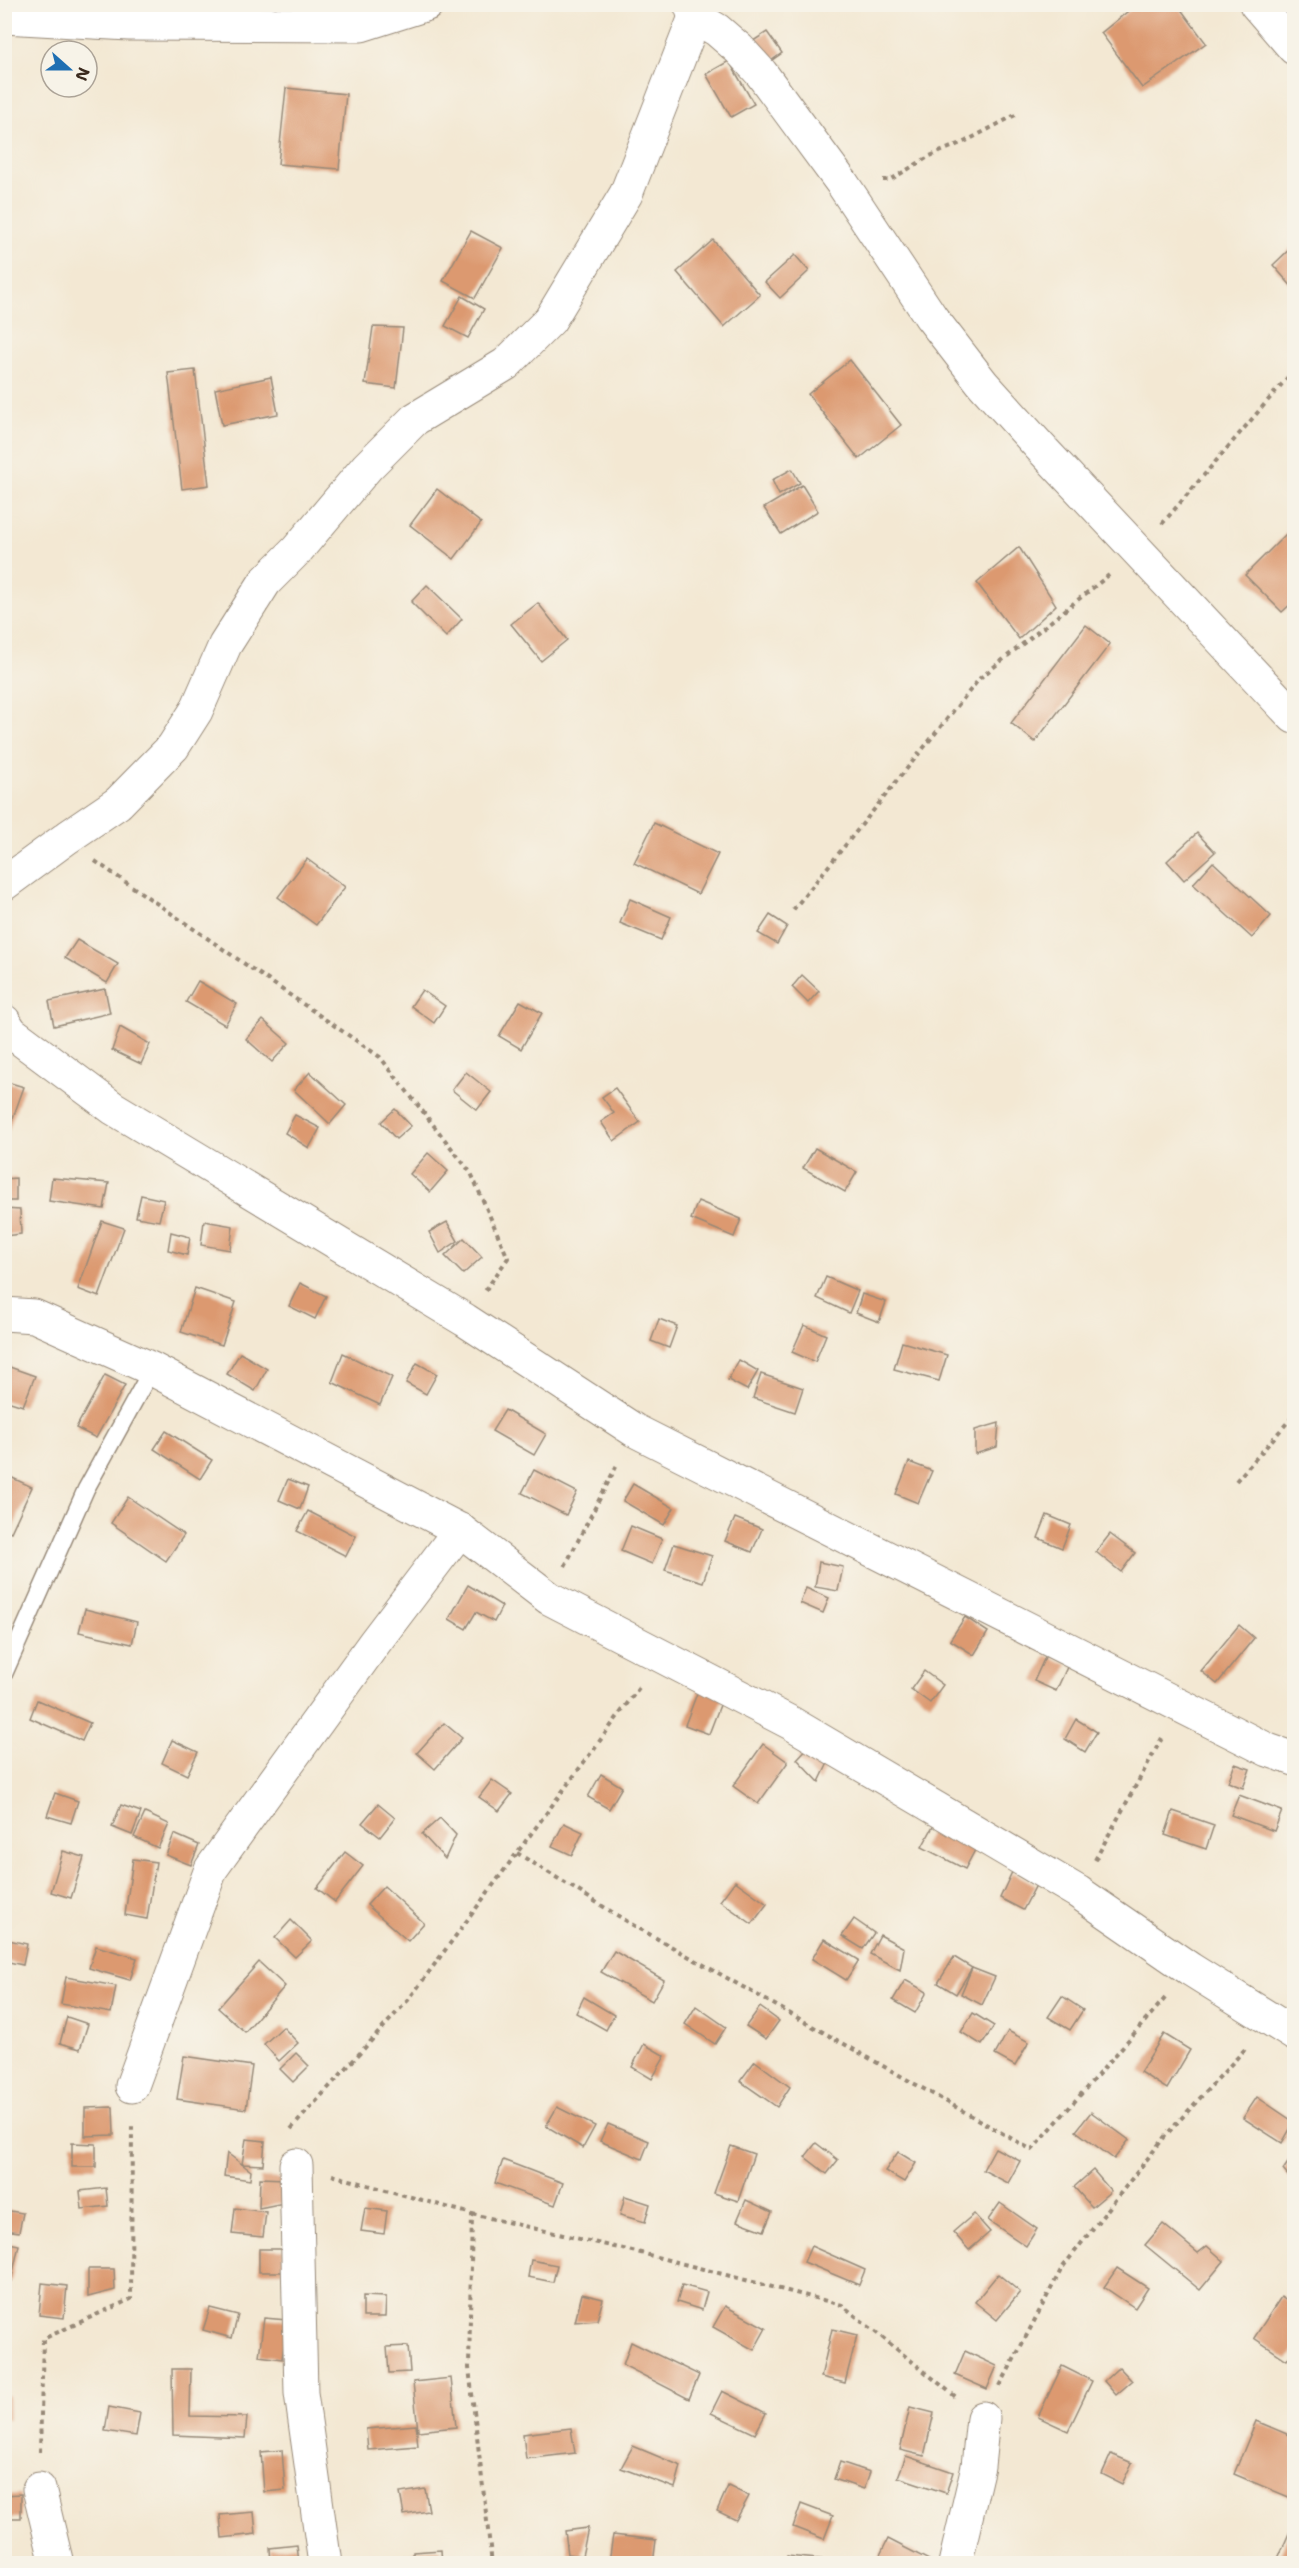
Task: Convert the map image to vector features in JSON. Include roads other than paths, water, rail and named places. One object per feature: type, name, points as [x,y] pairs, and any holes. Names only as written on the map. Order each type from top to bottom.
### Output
[{"type":"street","points":[[4,17],[128,14],[362,25],[427,4]]},
{"type":"street","points":[[1257,4],[1294,48]]},
{"type":"street","points":[[4,884],[118,803],[174,747],[196,711],[225,645],[265,582],[297,550],[367,467],[415,419],[506,364],[549,320],[626,194],[692,11],[740,49],[761,73],[842,183],[899,273],[970,368],[1040,447],[1294,717]]},
{"type":"street","points":[[4,1021],[11,1032],[113,1108],[465,1320],[634,1430],[1180,1706],[1269,1750],[1294,1759]]},
{"type":"street","points":[[4,1314],[34,1316],[152,1369],[460,1530],[549,1598],[792,1723],[1077,1893],[1190,1969],[1283,2027]]},
{"type":"street","points":[[132,2086],[211,1869],[375,1642],[460,1530]]},
{"type":"street","points":[[296,2165],[300,2393],[325,2564]]},
{"type":"street","points":[[955,2564],[978,2466],[983,2418]]},
{"type":"street","points":[[39,2489],[57,2564]]},
{"type":"lane","points":[[4,1674],[86,1489],[152,1369]]}]
